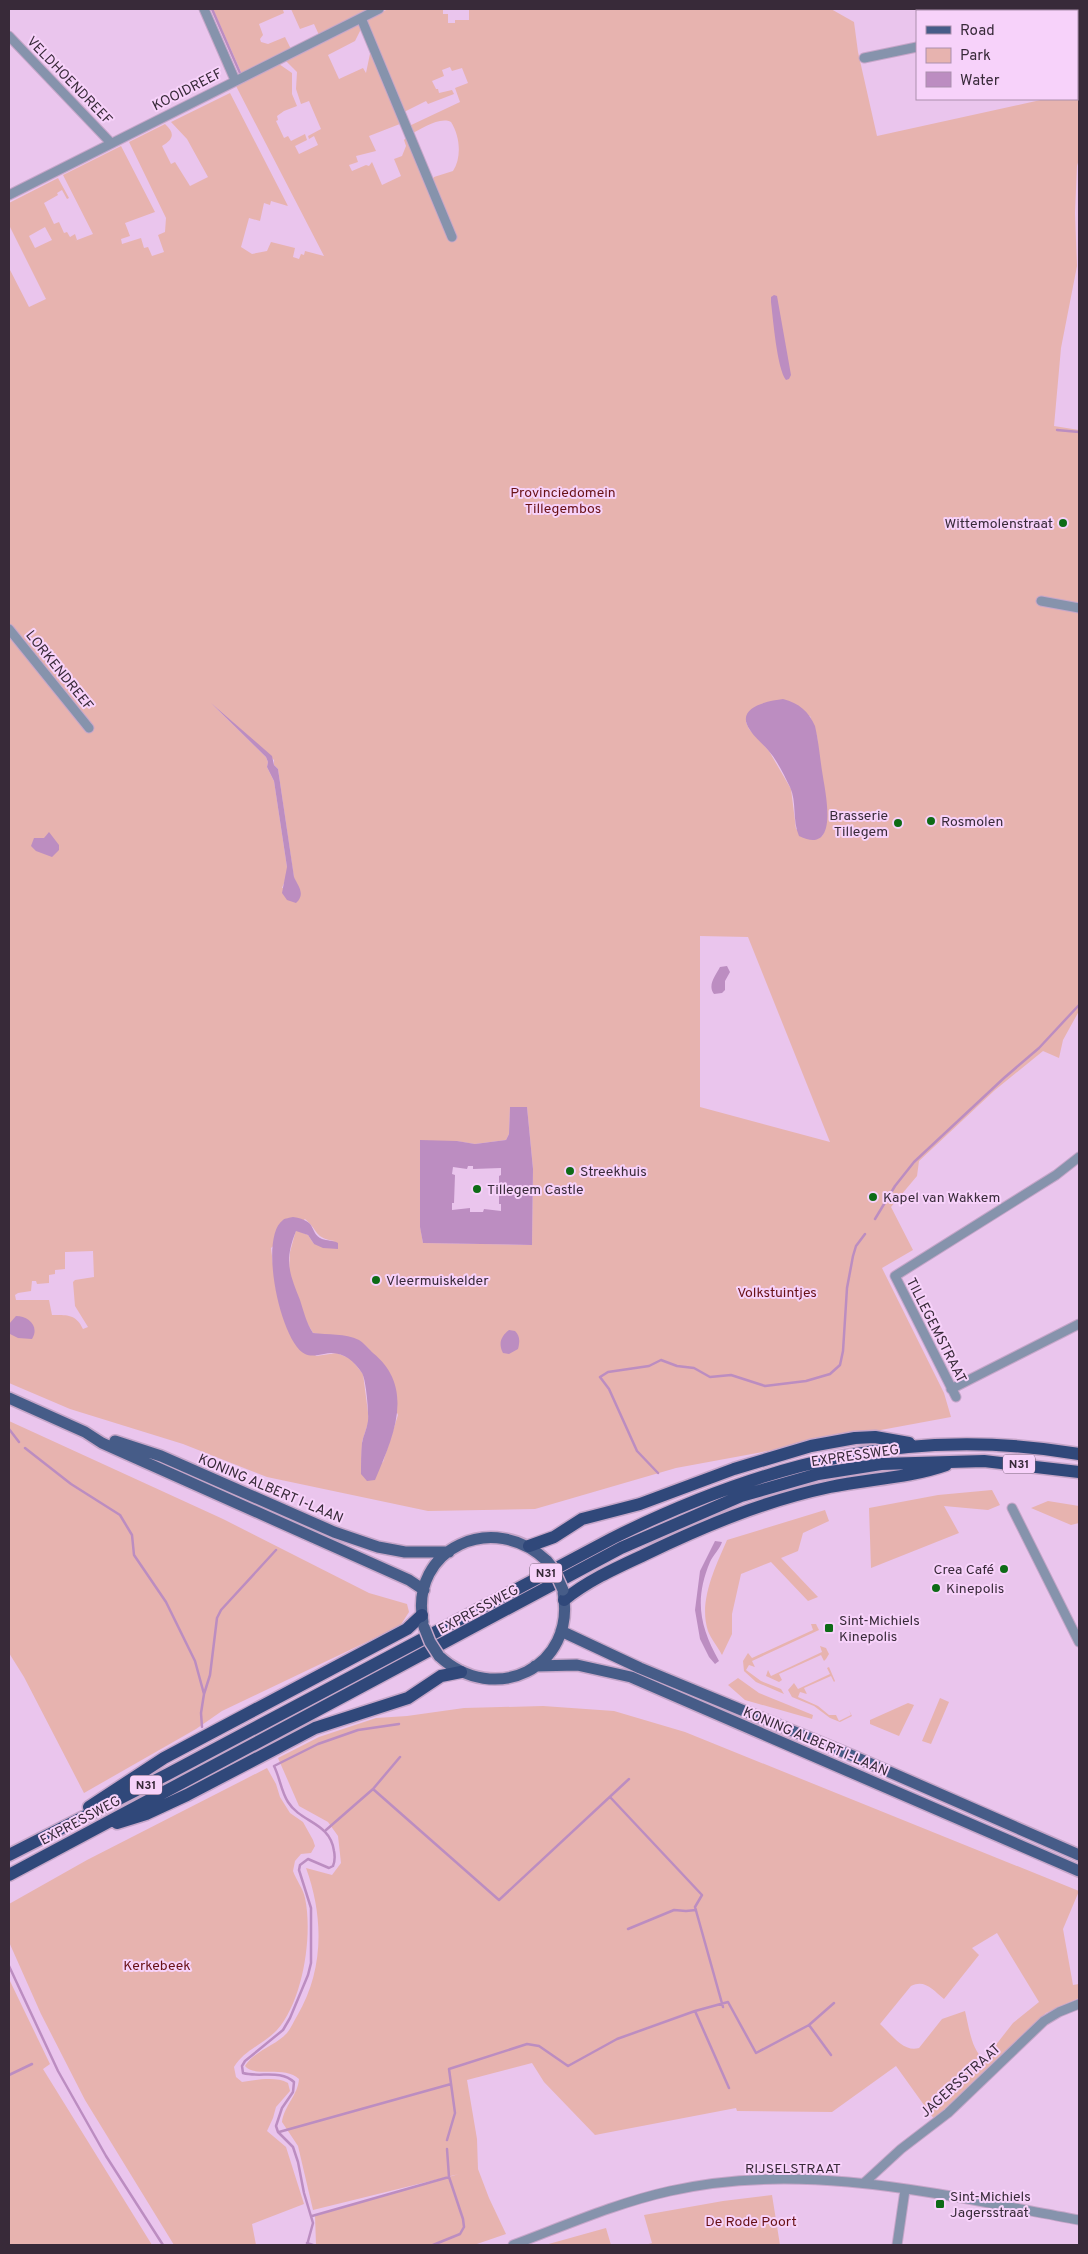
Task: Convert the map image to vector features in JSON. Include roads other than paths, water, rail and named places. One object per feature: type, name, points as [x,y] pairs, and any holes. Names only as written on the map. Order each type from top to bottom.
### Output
[{"type":"highway","name":"N31","points":[[529,1546],[554,1537],[582,1519],[640,1504],[734,1469],[811,1446],[855,1438],[875,1437],[919,1446]]},
{"type":"highway","name":"EXPRESSWEG","points":[[9,1855],[168,1774],[474,1610],[646,1521],[738,1484],[782,1470],[848,1455],[919,1446],[1000,1445],[1079,1454]]},
{"type":"highway","name":"EXPRESSWEG","points":[[9,1874],[621,1548],[741,1496],[782,1483],[853,1467],[880,1464],[958,1461],[1010,1463],[1079,1472]]},
{"type":"highway","name":"N31","points":[[564,1595],[687,1534],[747,1510],[830,1487],[928,1471],[958,1461]]},
{"type":"highway","name":"N31","points":[[61,1828],[164,1758],[423,1621]]},
{"type":"highway","name":"N31","points":[[87,1833],[146,1814],[187,1795],[316,1728],[408,1698],[441,1676],[461,1672]]},
{"type":"main road","name":"KONING ALBERT I-LAAN","points":[[9,1398],[85,1432],[160,1456],[334,1532],[378,1547],[405,1552],[449,1552]]},
{"type":"main road","name":"KONING ALBERT I-LAAN","points":[[85,1432],[102,1443],[228,1498],[273,1521],[409,1580],[424,1590]]},
{"type":"main road","name":"KONING ALBERT I-LAAN","points":[[488,1536],[502,1537],[529,1546],[547,1561],[556,1575],[564,1595],[564,1620],[551,1651],[535,1666],[522,1674],[507,1679],[483,1679],[461,1672],[439,1656],[430,1642],[423,1621],[424,1590],[429,1575],[438,1562],[449,1552],[467,1541],[488,1536]]},
{"type":"main road","name":"KONING ALBERT I-LAAN","points":[[561,1631],[640,1668],[879,1767],[1079,1855]]},
{"type":"main road","name":"KONING ALBERT I-LAAN","points":[[535,1666],[577,1665],[631,1677],[1079,1871]]},
{"type":"street","points":[[204,9],[235,80]]},
{"type":"street","name":"KOOIDREEF","points":[[9,195],[379,9]]},
{"type":"street","points":[[361,18],[452,237]]},
{"type":"street","name":"VELDHOENDREEF","points":[[9,36],[111,143]]},
{"type":"street","points":[[864,58],[916,47]]},
{"type":"street","points":[[1041,601],[1079,608]]},
{"type":"street","name":"LORKENDREEF","points":[[9,629],[89,728]]},
{"type":"street","name":"TILLEGEMSTRAAT","points":[[1079,1158],[1056,1175],[895,1276],[953,1393],[1079,1324]]},
{"type":"street","points":[[1012,1508],[1079,1642]]},
{"type":"street","name":"JAGERSSTRAAT","points":[[864,2184],[901,2148],[948,2113],[1044,2021],[1063,2010],[1079,2004]]},
{"type":"street","name":"RIJSELSTRAAT","points":[[513,2245],[639,2200],[706,2184],[807,2178],[905,2190],[1079,2220]]},
{"type":"street","points":[[897,2245],[905,2190]]},
{"type":"water","points":[[777,296],[791,375],[786,380],[780,365],[776,343],[771,302],[771,297]]},
{"type":"water","points":[[783,699],[799,706],[806,712],[815,726],[826,797],[827,821],[825,831],[820,838],[812,840],[799,836],[790,787],[774,758],[752,733],[746,722],[746,716],[749,711],[755,707],[769,701]]},
{"type":"water","points":[[211,703],[272,756],[274,765],[278,769],[294,877],[301,893],[296,903],[287,900],[282,893],[287,867],[274,781],[267,767],[266,757]]},
{"type":"water","points":[[49,832],[59,845],[59,850],[52,857],[36,851],[31,846],[34,838],[44,838]]},
{"type":"water","points":[[727,966],[730,972],[725,981],[725,990],[722,993],[714,994],[711,987],[713,980],[720,967]]},
{"type":"water","points":[[510,1107],[527,1107],[533,1169],[532,1245],[423,1243],[420,1227],[420,1140],[457,1141],[475,1144],[506,1140],[509,1134]],"holes":[[[468,1166],[473,1166],[473,1169],[501,1168],[501,1175],[499,1176],[499,1204],[501,1204],[501,1211],[484,1209],[483,1212],[470,1212],[470,1208],[452,1210],[455,1175],[452,1174],[453,1167],[467,1169]]]},
{"type":"water","points":[[293,1217],[307,1221],[315,1233],[322,1239],[338,1243],[338,1249],[323,1248],[314,1244],[308,1235],[296,1231],[292,1241],[289,1266],[307,1321],[313,1333],[342,1335],[359,1340],[386,1367],[394,1382],[397,1397],[397,1414],[394,1430],[375,1480],[367,1481],[361,1474],[362,1443],[368,1417],[366,1389],[362,1373],[346,1357],[335,1353],[312,1356],[305,1354],[296,1346],[281,1312],[273,1267],[273,1247],[276,1230],[283,1220]]},
{"type":"water","points":[[16,1316],[25,1318],[32,1323],[35,1330],[32,1339],[18,1338],[10,1334],[9,1324]]},
{"type":"water","points":[[509,1330],[515,1331],[519,1341],[518,1349],[509,1354],[503,1353],[501,1343],[502,1338]]},
{"type":"water","points":[[715,1541],[722,1542],[711,1559],[705,1576],[702,1589],[701,1613],[707,1637],[719,1661],[715,1664],[709,1657],[700,1639],[695,1610],[700,1571]]},
{"type":"waterway","points":[[212,9],[240,73]]},
{"type":"waterway","points":[[1057,430],[1079,432]]},
{"type":"waterway","points":[[875,1219],[895,1186],[914,1162],[1039,1048],[1079,1005]]},
{"type":"waterway","points":[[658,1473],[637,1451],[609,1389],[600,1377],[608,1372],[649,1366],[661,1360],[677,1366],[694,1368],[710,1377],[731,1375],[765,1386],[806,1381],[830,1374],[840,1365],[843,1351],[847,1288],[853,1256],[856,1246],[865,1234]]},
{"type":"waterway","points":[[9,1429],[19,1442]]},
{"type":"waterway","points":[[25,1448],[71,1484],[120,1515],[132,1535],[134,1555],[166,1602],[195,1661],[204,1694],[201,1713],[202,1727]]},
{"type":"waterway","points":[[204,1694],[210,1675],[217,1618],[221,1610],[276,1550]]},
{"type":"waterway","points":[[307,2245],[313,2223],[304,2193],[298,2162],[293,2147],[278,2132],[276,2126],[282,2108],[293,2092],[294,2082],[283,2076],[243,2073],[242,2066],[245,2061],[283,2030],[308,1975],[311,1963],[311,1908],[299,1870],[300,1865],[308,1859],[329,1868],[333,1866],[335,1855],[327,1834],[300,1814],[288,1802],[274,1766],[318,1744],[358,1730],[399,1724]]},
{"type":"waterway","points":[[326,1830],[373,1789],[400,1757]]},
{"type":"waterway","points":[[373,1789],[499,1900],[629,1779]]},
{"type":"waterway","points":[[610,1797],[702,1895],[695,1907],[723,2007]]},
{"type":"waterway","points":[[628,1929],[674,1910],[696,1910]]},
{"type":"waterway","name":"Kerkebeek","points":[[9,1966],[58,2071],[106,2156],[163,2245]]},
{"type":"waterway","points":[[729,2088],[695,2011],[728,2002],[756,2053],[809,2025],[831,2055]]},
{"type":"waterway","points":[[809,2025],[834,2003]]},
{"type":"waterway","points":[[447,2140],[455,2113],[449,2069],[527,2044],[539,2046],[568,2066],[617,2039],[695,2011]]},
{"type":"waterway","points":[[9,2075],[32,2064]]},
{"type":"waterway","points":[[279,2132],[451,2084]]},
{"type":"waterway","points":[[433,2245],[460,2234],[464,2227],[449,2177],[447,2149]]},
{"type":"waterway","points":[[312,2216],[449,2177]]},
{"type":"waterway","points":[[307,2243],[313,2245]]},
{"type":"place","name":"Wittemolenstraat","points":[[1063,523]]},
{"type":"place","name":"Rosmolen","points":[[931,821]]},
{"type":"place","name":"Brasserie Tillegem","points":[[898,823]]},
{"type":"place","name":"Streekhuis","points":[[570,1171]]},
{"type":"place","name":"Tillegem Castle","points":[[477,1189]]},
{"type":"place","name":"Kapel van Wakkem","points":[[873,1197]]},
{"type":"place","name":"Vleermuiskelder","points":[[376,1280]]},
{"type":"place","name":"Crea Café","points":[[1004,1569]]},
{"type":"place","name":"Kinepolis","points":[[936,1588]]},
{"type":"place","name":"Sint-Michiels Kinepolis","points":[[829,1628]]},
{"type":"place","name":"Sint-Michiels Jagersstraat","points":[[940,2204]]},
{"type":"park label","name":"Provinciedomein Tillegembos","points":[[563,500]]},
{"type":"park label","name":"Volkstuintjes","points":[[777,1292]]},
{"type":"park label","name":"De Rode Poort","points":[[751,2221]]}]
